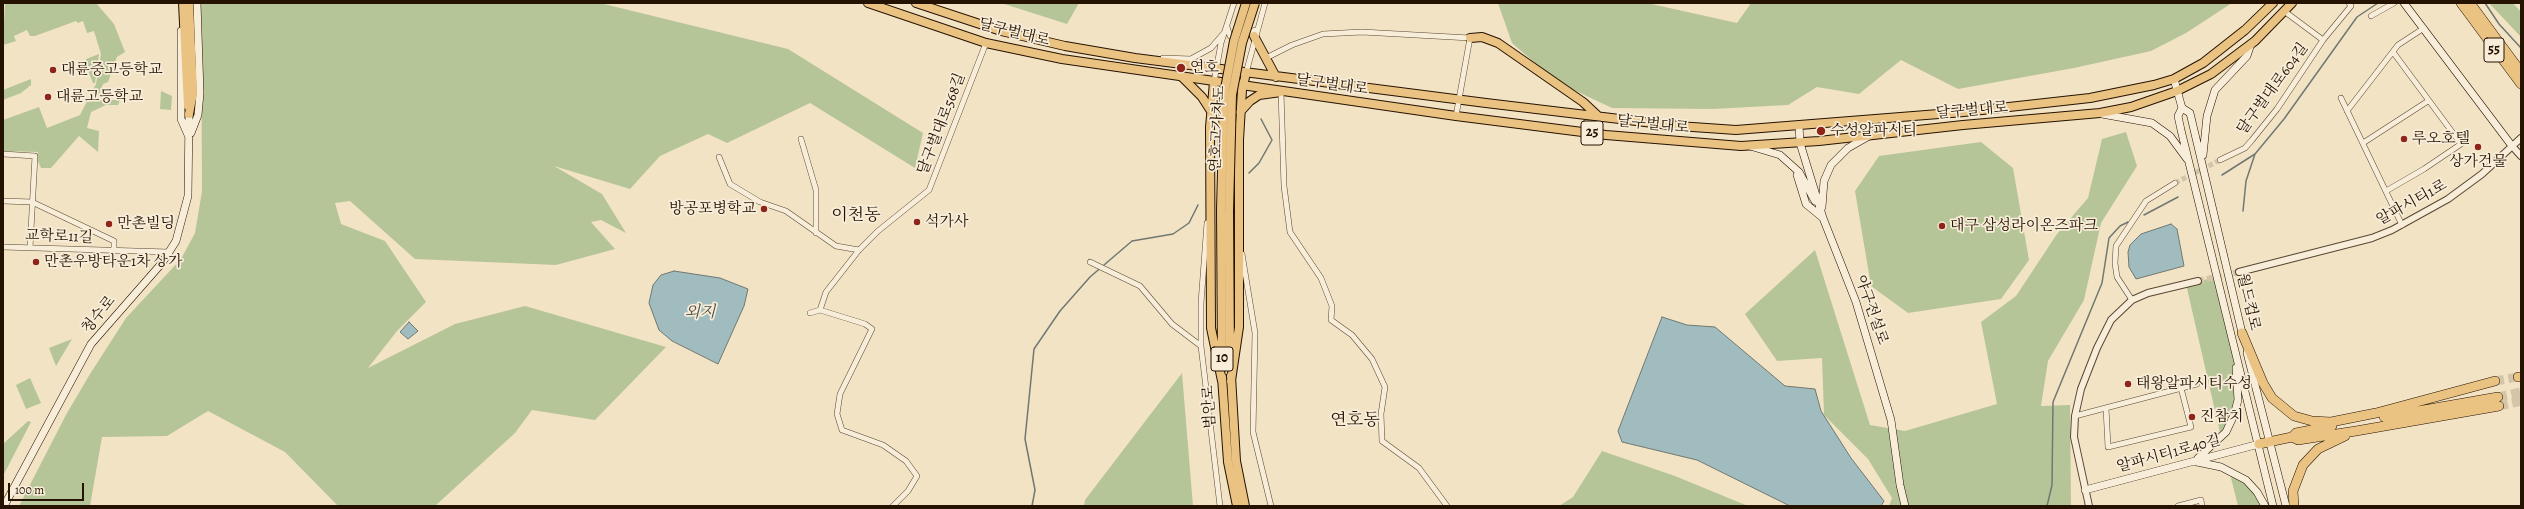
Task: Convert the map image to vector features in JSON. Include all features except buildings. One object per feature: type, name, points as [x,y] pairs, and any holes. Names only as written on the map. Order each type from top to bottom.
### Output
[{"type":"highway","name":"55","points":[[2461,3],[2470,8],[2521,72]]},
{"type":"highway","name":"55","points":[[2470,8],[2521,84]]},
{"type":"highway","points":[[2242,334],[2263,383],[2272,398],[2294,416],[2312,421],[2331,422],[2376,413],[2495,381]]},
{"type":"highway","points":[[2259,444],[2292,437],[2296,433],[2498,396]]},
{"type":"highway","points":[[2292,437],[2298,440],[2498,406]]},
{"type":"highway","points":[[2294,506],[2295,485],[2299,474],[2310,456],[2326,444],[2356,431]]},
{"type":"main road","points":[[182,3],[193,93],[198,115],[189,139]]},
{"type":"main road","name":"청수로","points":[[182,3],[180,105],[181,119],[189,139]]},
{"type":"main road","points":[[189,3],[193,93]]},
{"type":"main road","points":[[189,114],[193,93],[197,3]]},
{"type":"main road","name":"달구벌대로","points":[[868,3],[986,43],[1062,59],[1281,92],[1456,116],[1676,142],[1748,146],[2100,113],[2131,107],[2177,91],[2211,74],[2251,44],[2292,3]]},
{"type":"main road","name":"달구벌대로","points":[[916,3],[1001,31],[1065,46],[1135,58],[1599,117],[1736,130],[1964,112],[2090,98],[2174,79],[2204,63],[2245,30],[2273,3]]},
{"type":"main road","name":"연호고가차도","points":[[1225,211],[1224,94],[1234,41],[1246,3]]},
{"type":"main road","name":"연호고가차도","points":[[1225,211],[1232,95],[1242,43],[1254,3]]},
{"type":"main road","points":[[2404,3],[2512,146]]},
{"type":"main road","points":[[1255,33],[1276,77]]},
{"type":"main road","points":[[1470,38],[1482,37],[1498,43],[1583,102],[1599,117]]},
{"type":"main road","points":[[2203,163],[2207,116],[2216,90],[2247,56],[2251,44]]},
{"type":"main road","points":[[1226,381],[1239,327],[1240,112],[1246,73]]},
{"type":"main road","points":[[1182,77],[1202,98],[1211,111]]},
{"type":"main road","name":"월드컵로","points":[[2174,79],[2182,108],[2190,113],[2203,163],[2242,334],[2286,506]]},
{"type":"main road","points":[[1214,82],[1211,111],[1211,328],[1226,381]]},
{"type":"main road","points":[[1240,112],[1250,101],[1259,95],[1281,92]]},
{"type":"main road","name":"월드컵로","points":[[2182,108],[2178,116],[2181,130],[2273,506]]},
{"type":"main road","points":[[2100,113],[2152,123],[2170,136],[2190,165]]},
{"type":"main road","name":"청수로","points":[[4,506],[91,344],[169,252],[176,241],[186,209],[189,114]]},
{"type":"main road","name":"야구전설로","points":[[1799,125],[1800,142],[1822,215],[1856,302],[1891,420],[1900,485],[1905,506]]},
{"type":"main road","points":[[2181,130],[2185,125],[2196,137]]},
{"type":"main road","points":[[1822,215],[1824,181],[1831,164],[1848,148],[1871,135]]},
{"type":"main road","points":[[1748,146],[1780,155],[1795,168],[1822,215]]},
{"type":"main road","name":"범안로","points":[[1225,211],[1225,430],[1236,487],[1237,506]]},
{"type":"main road","points":[[2191,462],[2201,457],[2216,443],[2226,432],[2234,415],[2238,400],[2234,345]]},
{"type":"main road","name":"알파시티1로40길","points":[[2085,490],[2259,444]]},
{"type":"main road","points":[[2191,462],[2204,462],[2233,472],[2246,480],[2257,492],[2265,506]]},
{"type":"main road","points":[[1233,506],[1236,487]]},
{"type":"main road","points":[[1236,487],[1250,506]]},
{"type":"main road","name":"범안로","points":[[1236,487],[1246,506]]},
{"type":"street","points":[[1214,82],[1224,33],[1234,3]]},
{"type":"street","points":[[1254,3],[1261,14]]},
{"type":"street","points":[[1246,73],[1255,33],[1265,3]]},
{"type":"street","points":[[2371,16],[2394,3]]},
{"type":"street","name":"달구벌대로604길","points":[[2220,160],[2245,148],[2252,140],[2277,109],[2323,40],[2350,4]]},
{"type":"street","points":[[2284,11],[2323,40]]},
{"type":"street","points":[[1227,24],[1230,36],[1238,38],[1255,33]]},
{"type":"street","points":[[2347,111],[2398,45],[2424,28]]},
{"type":"street","points":[[1266,58],[1292,45],[1323,34],[1362,32],[1470,38],[1456,116]]},
{"type":"street","points":[[1135,58],[1191,59],[1211,48],[1224,33]]},
{"type":"street","name":"달구벌대로568길","points":[[820,310],[826,292],[859,250],[878,231],[929,190],[986,43]]},
{"type":"street","points":[[2386,191],[2424,169],[2461,144],[2393,52]]},
{"type":"street","points":[[1281,92],[1284,186],[1290,232],[1321,278],[1332,306],[1332,320],[1352,335],[1372,359],[1384,387],[1380,414],[1382,441],[1419,468],[1447,506]]},
{"type":"street","points":[[2341,98],[2402,225]]},
{"type":"street","points":[[2363,143],[2428,101]]},
{"type":"street","name":"알파시티1로","points":[[2239,272],[2372,238],[2402,225],[2454,195],[2482,174],[2521,138]]},
{"type":"street","points":[[801,139],[816,190],[816,233]]},
{"type":"street","points":[[2512,146],[2521,156]]},
{"type":"street","points":[[3,154],[35,156],[30,248]]},
{"type":"street","points":[[719,157],[730,184],[760,202],[786,211],[836,246],[859,250]]},
{"type":"street","points":[[2132,300],[2117,277],[2115,263],[2116,246],[2146,201],[2175,183]]},
{"type":"street","points":[[1210,193],[1201,303],[1201,346],[1220,506]]},
{"type":"street","points":[[3,201],[32,202]]},
{"type":"street","name":"교학로11길","points":[[32,202],[114,241],[114,250]]},
{"type":"street","points":[[1239,235],[1255,333],[1253,432],[1271,506]]},
{"type":"street","name":"교학로11길","points":[[3,247],[169,252]]},
{"type":"street","points":[[1090,262],[1095,266],[1140,286],[1172,324],[1201,346]]},
{"type":"street","points":[[2089,506],[2076,449],[2075,416],[2081,389],[2097,348],[2111,320],[2132,300],[2148,293],[2198,281]]},
{"type":"street","points":[[810,313],[820,310],[865,324],[872,329],[840,394],[837,414],[842,430],[883,444],[906,461],[917,476],[893,506]]},
{"type":"street","points":[[2075,416],[2197,384]]},
{"type":"street","points":[[2106,408],[2108,447],[2191,427],[2181,388]]},
{"type":"street","points":[[2178,506],[2201,500],[2202,506]]},
{"type":"green space","points":[[5,3],[96,3],[114,24],[125,52],[117,57],[108,82],[103,84],[97,100],[120,100],[118,105],[106,105],[91,112],[87,128],[99,131],[98,152],[79,136],[51,168],[41,168],[38,161],[38,152],[3,151],[3,120],[39,107],[47,128],[80,115],[96,84],[101,54],[94,31],[87,33],[83,21],[78,23],[76,21],[35,36],[30,36],[27,30],[14,36],[16,41],[3,45]]},
{"type":"green space","points":[[201,3],[600,3],[788,49],[923,133],[915,168],[810,103],[727,143],[708,134],[660,156],[630,189],[554,166],[602,194],[626,233],[601,220],[591,222],[615,249],[556,265],[415,259],[350,201],[335,203],[341,224],[385,241],[426,302],[397,331],[368,368],[455,324],[525,306],[666,347],[595,420],[532,410],[515,433],[435,506],[338,506],[285,452],[208,411],[167,436],[102,437],[90,506],[19,506],[67,413],[126,318],[181,259],[195,233],[202,191]]},
{"type":"green space","points":[[1001,3],[1079,3],[1067,24]]},
{"type":"green space","points":[[1498,3],[1647,3],[1737,23],[1751,3],[2232,3],[2186,33],[2151,51],[2074,68],[1958,89],[1901,60],[1859,94],[1817,87],[1788,105],[1713,109],[1612,108],[1557,82],[1512,43]]},
{"type":"green space","points":[[2489,3],[2513,3],[2521,12],[2521,37]]},
{"type":"green space","points":[[99,54],[95,83],[93,83],[87,68],[86,59]]},
{"type":"green space","points":[[31,79],[31,85],[21,93],[3,100],[3,90]]},
{"type":"green space","points":[[161,91],[172,96],[171,110],[160,109]]},
{"type":"green space","points":[[2126,132],[2137,166],[2101,223],[2084,300],[2048,361],[2041,406],[2070,405],[2071,506],[1889,506],[1892,498],[1868,459],[1824,415],[1822,358],[1777,361],[1745,314],[1815,250],[1870,425],[1905,431],[1997,404],[1981,322],[2016,296],[2057,234],[2088,198],[2102,139]]},
{"type":"green space","name":"대구 삼성라이온즈파크","points":[[1981,142],[2013,168],[2029,260],[2001,299],[1908,313],[1871,286],[1855,191],[1879,156]]},
{"type":"green space","points":[[2217,277],[2234,345],[2238,400],[2221,437],[2186,284]]},
{"type":"green space","points":[[72,339],[56,366],[49,348]]},
{"type":"green space","points":[[1182,373],[1193,506],[1084,506],[1085,500]]},
{"type":"green space","points":[[30,378],[41,403],[26,409],[16,385]]},
{"type":"green space","points":[[28,421],[31,422],[3,476],[3,444]]},
{"type":"green space","points":[[1602,451],[1675,476],[1748,506],[1559,506],[1573,497]]},
{"type":"green space","points":[[2229,470],[2240,477],[2265,506],[2238,506]]},
{"type":"water","points":[[2171,224],[2177,229],[2184,266],[2136,279],[2129,267],[2128,252],[2130,245],[2141,234]]},
{"type":"water","name":"외지","points":[[674,271],[720,278],[748,289],[744,306],[718,364],[672,341],[659,330],[649,303],[653,285],[661,275]]},
{"type":"water","points":[[1662,317],[1687,325],[1715,327],[1785,386],[1815,389],[1821,411],[1851,458],[1884,501],[1881,506],[1790,506],[1697,460],[1622,442],[1618,431]]},
{"type":"water","points":[[409,322],[418,331],[408,339],[400,332]]},
{"type":"waterway","points":[[2222,175],[2255,154],[2284,119],[2357,17],[2378,3]]},
{"type":"waterway","points":[[2485,3],[2499,24],[2521,48]]},
{"type":"waterway","points":[[1249,173],[1259,163],[1272,140],[1261,119]]},
{"type":"waterway","points":[[2243,211],[2246,181],[2255,154]]},
{"type":"waterway","points":[[2144,215],[2178,197]]},
{"type":"waterway","points":[[1032,506],[1035,490],[1025,439],[1034,349],[1060,311],[1090,277],[1132,241],[1173,234],[1189,223],[1198,205]]},
{"type":"waterway","points":[[2047,506],[2052,485],[2053,402],[2102,283],[2109,238],[2120,226],[2128,222]]},
{"type":"tunnel","points":[[2175,183],[2220,160]]},
{"type":"tunnel","points":[[2198,281],[2239,272]]},
{"type":"tunnel","points":[[2495,381],[2518,377]]},
{"type":"tunnel","points":[[2498,397],[2521,392]]},
{"type":"tunnel","points":[[2499,406],[2521,401]]},
{"type":"place","name":"연호","points":[[1181,68]]},
{"type":"place","name":"대륜중고등학교","points":[[53,70]]},
{"type":"place","name":"대륜고등학교","points":[[48,97]]},
{"type":"place","name":"수성알파시티","points":[[1821,131]]},
{"type":"place","name":"루오호텔","points":[[2404,139]]},
{"type":"place","name":"상가건물","points":[[2478,147]]},
{"type":"place","name":"방공포병학교","points":[[764,209]]},
{"type":"place","name":"석가사","points":[[917,222]]},
{"type":"place","name":"만촌빌딩","points":[[109,224]]},
{"type":"place","name":"대구 삼성라이온즈파크","points":[[1942,226]]},
{"type":"place","name":"만촌우방타운1차 상가","points":[[36,262]]},
{"type":"place","name":"태왕알파시티수성","points":[[2128,384]]},
{"type":"place","name":"진참치","points":[[2192,417]]},
{"type":"district","name":"이천동","points":[[856,216]]},
{"type":"district","name":"연호동","points":[[1355,421]]}]
